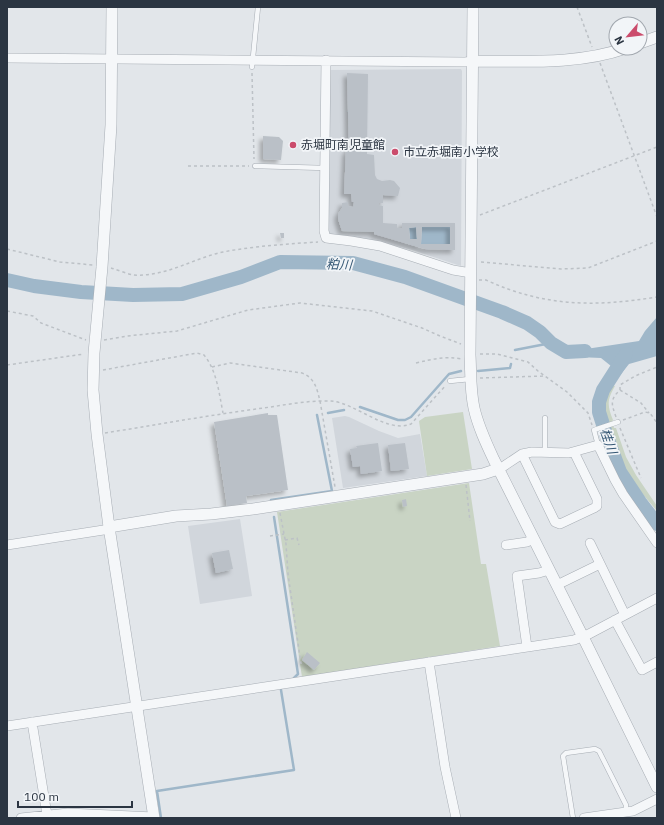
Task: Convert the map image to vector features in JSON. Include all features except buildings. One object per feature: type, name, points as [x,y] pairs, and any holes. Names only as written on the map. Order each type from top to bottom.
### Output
[{"type":"street","points":[[21,818],[47,814],[68,813],[154,817],[109,528],[93,390],[93,371],[111,125],[112,7]]},
{"type":"street","points":[[473,7],[470,219],[472,278],[470,379],[474,408],[477,419],[498,469],[657,787]]},
{"type":"street","points":[[7,58],[252,63],[326,60],[464,62],[546,60],[597,56],[608,53]]},
{"type":"street","points":[[326,60],[324,231],[326,238],[380,246],[453,270],[472,278]]},
{"type":"street","points":[[7,545],[154,519],[211,514],[483,474],[504,466],[522,454],[532,452],[574,452],[598,445],[622,494],[657,543]]},
{"type":"street","points":[[522,454],[555,522],[560,524],[597,506],[596,499],[574,452]]},
{"type":"street","points":[[506,545],[527,542],[534,539]]},
{"type":"street","points":[[590,543],[625,615]]},
{"type":"street","points":[[557,585],[600,564]]},
{"type":"street","points":[[527,647],[517,576],[549,570]]},
{"type":"street","points":[[7,726],[137,705],[574,640],[583,637],[657,598]]},
{"type":"street","points":[[615,620],[642,670],[657,662]]},
{"type":"street","points":[[429,662],[448,781],[456,818]]},
{"type":"street","points":[[32,722],[47,814]]},
{"type":"street","points":[[584,818],[633,811],[657,799]]},
{"type":"lane","points":[[252,63],[258,7]]},
{"type":"lane","points":[[255,166],[325,168]]},
{"type":"lane","points":[[450,381],[470,379]]},
{"type":"lane","points":[[545,418],[545,452]]},
{"type":"lane","points":[[598,445],[595,430],[616,422]]},
{"type":"lane","points":[[573,818],[564,756],[566,753],[594,749],[599,751],[626,805],[626,812]]},
{"type":"path","points":[[577,7],[597,56],[657,217]]},
{"type":"path","points":[[188,166],[255,166],[252,63]]},
{"type":"path","points":[[470,219],[657,147]]},
{"type":"path","points":[[471,262],[561,269],[588,268],[657,241]]},
{"type":"path","points":[[7,249],[60,262],[101,267],[135,275],[169,270],[211,255],[226,252],[281,244],[320,242]]},
{"type":"path","points":[[472,278],[486,280],[533,297],[579,304],[604,304],[657,297]]},
{"type":"path","points":[[7,365],[70,355],[95,344],[127,336],[177,331],[248,310],[300,303],[372,311],[422,328],[471,352]]},
{"type":"path","points":[[7,312],[33,316],[41,323],[95,344]]},
{"type":"path","points":[[416,363],[471,352],[497,354],[528,362],[567,392],[588,413],[595,430]]},
{"type":"path","points":[[93,371],[197,354],[204,355],[212,367],[223,414]]},
{"type":"path","points":[[212,367],[230,363],[302,373],[312,379],[320,401],[337,496]]},
{"type":"path","points":[[641,478],[616,422],[612,401],[614,396],[620,390],[620,385],[635,376],[657,367]]},
{"type":"path","points":[[470,379],[546,376]]},
{"type":"path","points":[[97,434],[223,414],[320,401],[339,402],[387,423],[404,427],[411,424],[450,381]]},
{"type":"path","points":[[620,390],[641,402],[657,423]]},
{"type":"path","points":[[616,422],[645,412],[650,413]]},
{"type":"path","points":[[465,482],[470,521]]},
{"type":"path","points":[[280,510],[301,664]]},
{"type":"path","points":[[270,536],[284,534]]},
{"type":"path","points":[[285,540],[298,538],[299,545]]},
{"type":"shaded area","name":"市立赤堀南小学校","points":[[461,69],[461,266],[412,250],[380,242],[331,236],[327,232],[329,70]]},
{"type":"shaded area","points":[[345,416],[398,438],[420,434],[427,476],[343,488],[332,418]]},
{"type":"shaded area","points":[[240,519],[252,596],[200,604],[188,526]]},
{"type":"green space","points":[[611,385],[615,386],[609,399],[614,428],[616,428],[626,457],[657,506],[657,511],[641,492],[625,468],[606,422],[601,401],[604,392]]},
{"type":"green space","points":[[463,412],[472,469],[427,476],[419,421],[425,417]]},
{"type":"green space","points":[[469,483],[481,564],[486,564],[500,646],[302,677],[277,512]]},
{"type":"water","points":[[416,227],[417,239],[410,239],[409,228]]},
{"type":"water","points":[[422,227],[450,227],[450,244],[421,244]]},
{"type":"water","points":[[657,317],[657,356],[629,364],[621,374],[601,358],[578,357],[566,352],[639,341]]},
{"type":"waterway","name":"粕川","points":[[7,280],[34,286],[81,292],[133,295],[182,294],[241,277],[280,262],[353,263],[405,277],[502,312],[527,323],[540,332],[551,343],[566,352],[585,351]]},
{"type":"waterway","points":[[515,350],[551,343]]},
{"type":"waterway","name":"桂川","points":[[626,354],[603,390],[599,402],[599,412],[620,472],[657,524]]},
{"type":"waterway","points":[[478,371],[510,368],[511,364]]},
{"type":"waterway","points":[[360,407],[398,420],[405,420],[411,417],[449,374],[461,371]]},
{"type":"waterway","points":[[328,413],[344,410]]},
{"type":"waterway","points":[[271,500],[332,491],[317,415]]},
{"type":"waterway","points":[[274,517],[298,674],[294,678]]},
{"type":"waterway","points":[[161,818],[157,791],[294,770],[281,690]]},
{"type":"place","name":"赤堀町南児童館","points":[[293,145]]},
{"type":"place","name":"市立赤堀南小学校","points":[[395,152]]}]
